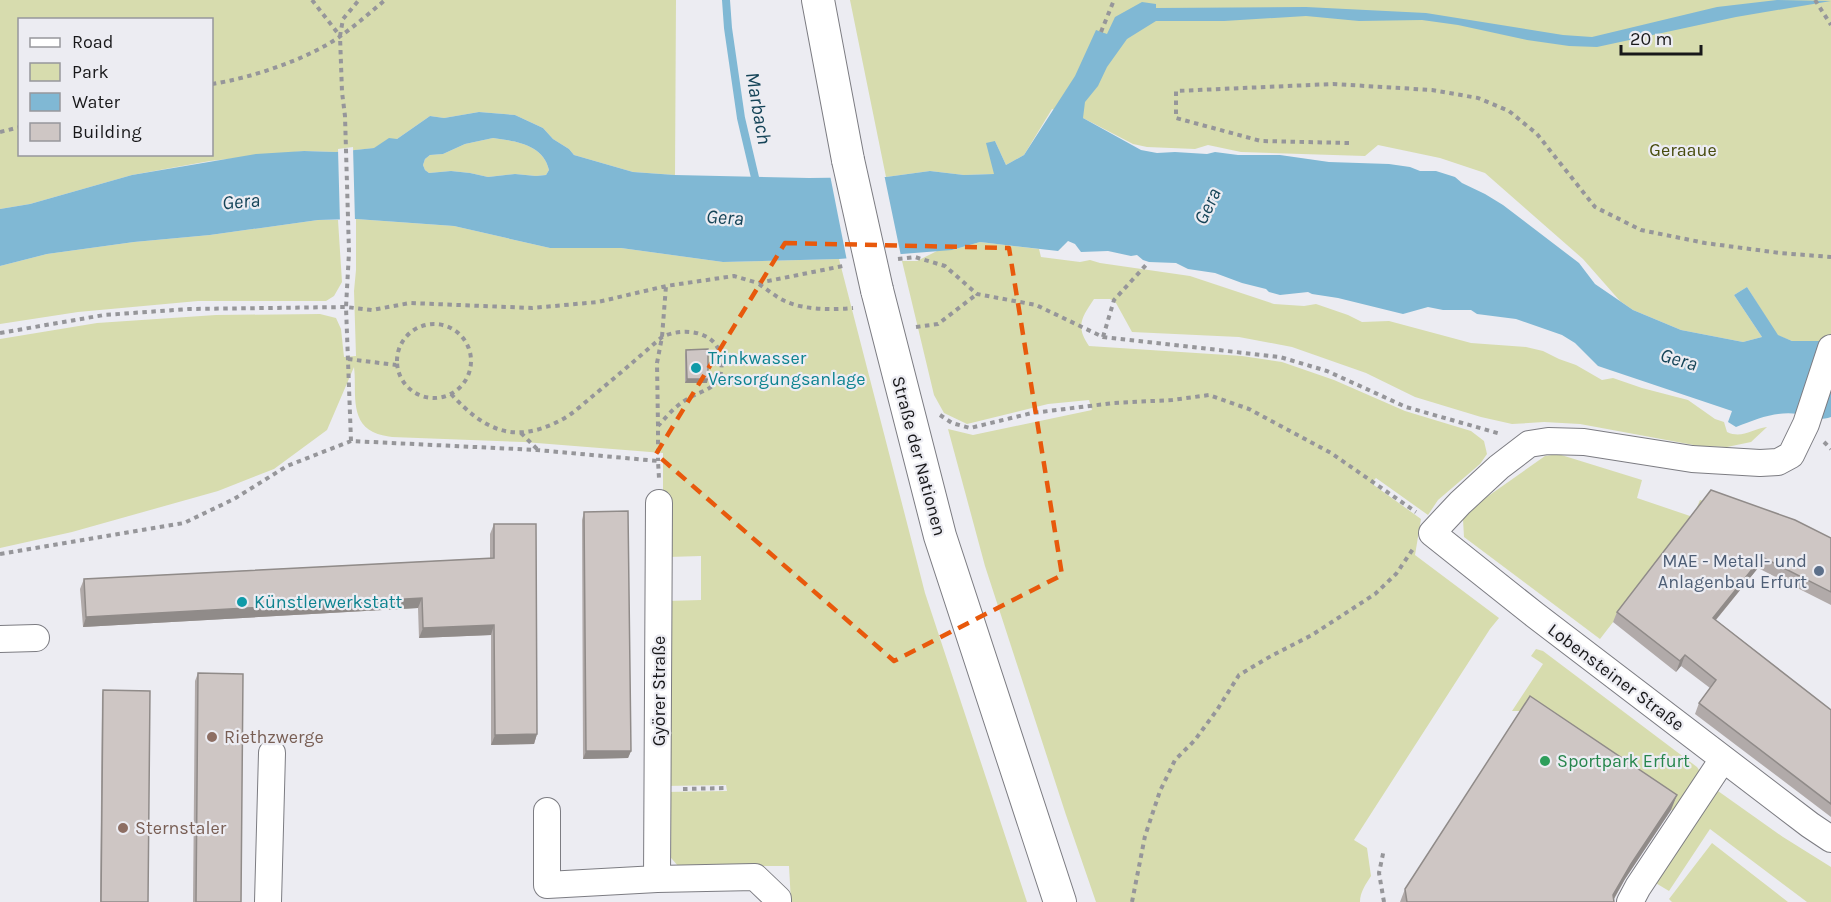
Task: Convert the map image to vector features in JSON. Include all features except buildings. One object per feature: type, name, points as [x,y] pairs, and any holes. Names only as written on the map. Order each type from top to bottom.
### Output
[{"type":"main road","name":"Straße der Nationen","points":[[818,0],[848,160],[879,298],[940,536],[1060,902]]},
{"type":"street","points":[[1424,539],[1475,488],[1529,444],[1548,441],[1584,442],[1692,459],[1778,462],[1791,455],[1806,424],[1831,348]]},
{"type":"street","name":"Györer Straße","points":[[657,879],[659,503]]},
{"type":"street","name":"Lobensteiner Straße","points":[[1424,539],[1535,615],[1831,839]]},
{"type":"street","points":[[0,639],[36,638]]},
{"type":"street","points":[[268,902],[272,753]]},
{"type":"street","points":[[1630,902],[1638,886],[1723,759]]},
{"type":"street","points":[[547,811],[547,885],[755,877],[778,899],[778,902]]},
{"type":"path","points":[[312,0],[340,36]]},
{"type":"path","points":[[351,441],[346,308],[349,252],[340,36],[343,19],[359,0]]},
{"type":"path","points":[[213,84],[234,81],[308,55],[340,36],[385,0]]},
{"type":"path","points":[[1101,32],[1114,0]]},
{"type":"path","points":[[1815,0],[1830,24]]},
{"type":"path","points":[[1349,143],[1260,141],[1176,118],[1176,90],[1333,84],[1432,90],[1478,98],[1509,111],[1537,134],[1595,207],[1641,230],[1706,243],[1831,257]]},
{"type":"path","points":[[0,132],[18,128]]},
{"type":"path","points":[[1146,265],[1114,300],[1103,337],[1280,357],[1327,370],[1406,407],[1529,444]]},
{"type":"path","points":[[758,283],[786,302],[804,307],[843,309],[879,298]]},
{"type":"path","points":[[0,333],[104,315],[189,309],[346,308],[372,310],[410,303],[532,308],[598,302],[666,286],[662,338],[657,363],[659,503]]},
{"type":"path","points":[[911,327],[938,324],[977,294]]},
{"type":"path","points":[[435,323],[452,327],[469,347],[471,360],[466,380],[458,390],[451,394],[434,398],[420,396],[408,388],[400,378],[396,365],[397,352],[402,340],[411,330],[423,324],[435,323]]},
{"type":"path","points":[[451,394],[488,426],[521,433],[541,429],[563,420],[671,333],[696,332],[711,339],[720,351],[722,369],[717,382],[674,408],[658,426]]},
{"type":"path","points":[[348,360],[396,365]]},
{"type":"path","points":[[938,414],[952,423],[970,429],[1032,413],[1209,395],[1249,409],[1331,453],[1426,518],[1424,539],[1396,574],[1375,594],[1321,630],[1239,675],[1217,710],[1175,760],[1160,791],[1145,836],[1132,902]]},
{"type":"path","points":[[521,433],[537,450]]},
{"type":"path","points":[[0,554],[184,523],[234,499],[287,466],[351,441],[537,450],[658,461]]},
{"type":"path","points":[[658,789],[727,788]]},
{"type":"path","points":[[1384,849],[1379,873],[1384,902]]},
{"type":"highlighted area","points":[[785,243],[1009,248],[1062,575],[894,661],[656,454]]},
{"type":"green space","points":[[0,0],[676,0],[675,175],[633,172],[574,155],[543,128],[515,115],[479,112],[444,118],[430,116],[397,139],[389,139],[375,148],[336,152],[304,151],[210,161],[132,175],[30,204],[0,209]]},
{"type":"green space","name":"Geraaue","points":[[850,0],[1831,0],[1831,343],[1792,341],[1777,335],[1747,287],[1734,295],[1762,337],[1743,342],[1681,330],[1633,310],[1620,301],[1583,259],[1485,173],[1440,158],[1378,145],[1365,156],[1241,152],[1208,145],[1195,149],[1147,147],[1133,144],[1083,118],[1052,109],[1024,155],[1006,165],[995,141],[994,174],[964,175],[930,171],[886,177]]},
{"type":"green space","points":[[493,138],[527,145],[534,149],[546,161],[549,170],[546,175],[515,174],[488,177],[451,171],[429,173],[425,170],[423,165],[425,159],[430,155],[443,154],[465,144]]},
{"type":"green space","points":[[356,219],[454,226],[550,248],[621,248],[723,262],[839,259],[925,593],[1027,902],[791,902],[789,866],[678,866],[666,852],[665,792],[727,791],[726,785],[664,786],[667,601],[701,600],[701,556],[668,557],[663,507],[663,453],[524,442],[380,435],[365,427],[360,420],[357,412],[354,367],[327,430],[274,469],[218,491],[72,532],[0,548],[0,339],[97,323],[216,315],[320,314],[336,318],[341,329],[344,357],[356,356],[354,291]]},
{"type":"green space","points":[[318,220],[338,220],[342,282],[334,296],[326,301],[198,301],[78,312],[0,324],[0,266],[47,254]]},
{"type":"green space","points":[[980,242],[1039,249],[1041,257],[1080,262],[1090,260],[1190,276],[1274,304],[1304,306],[1316,304],[1362,322],[1389,321],[1471,343],[1526,347],[1543,351],[1576,365],[1602,380],[1613,378],[1688,400],[1715,419],[1724,422],[1727,432],[1732,434],[1742,434],[1767,427],[1751,442],[1727,447],[1699,446],[1580,424],[1544,422],[1512,424],[1415,397],[1366,373],[1292,347],[1239,337],[1132,332],[1116,303],[1110,299],[1094,299],[1086,311],[1081,327],[1089,346],[1242,356],[1282,362],[1334,380],[1405,411],[1471,431],[1484,441],[1487,454],[1480,464],[1438,500],[1428,515],[1376,478],[1371,483],[1421,519],[1415,555],[1499,618],[1354,840],[1367,848],[1371,876],[1362,891],[1360,902],[1096,902],[985,566],[948,429],[973,435],[1092,410],[1089,400],[1048,404],[967,424],[944,413],[934,395],[902,261],[917,261],[941,249],[952,250]]},
{"type":"green space","points":[[1558,454],[1642,480],[1637,498],[1693,517],[1700,500],[1706,502],[1600,639],[1464,537],[1463,519],[1484,499],[1545,456]]},
{"type":"green space","points":[[1536,649],[1543,651],[1697,767],[1701,773],[1676,813],[1524,711],[1512,711],[1543,664],[1531,656]]},
{"type":"green space","points":[[1718,791],[1783,837],[1831,867],[1831,902],[1807,902],[1710,829],[1669,891],[1654,882]]},
{"type":"green space","points":[[1712,843],[1788,902],[1672,902],[1669,899]]},
{"type":"water","name":"Gera","points":[[1777,0],[1831,1],[1736,17],[1597,47],[1527,40],[1458,25],[1422,20],[1359,21],[1306,16],[1224,21],[1156,21],[1127,39],[1107,67],[1098,86],[1085,102],[1083,118],[1141,150],[1157,153],[1207,154],[1215,152],[1238,155],[1280,155],[1329,162],[1389,164],[1420,171],[1436,171],[1455,177],[1503,205],[1579,263],[1595,284],[1633,310],[1681,330],[1743,342],[1762,337],[1734,295],[1747,287],[1778,335],[1792,341],[1831,343],[1831,417],[1817,419],[1798,414],[1782,414],[1766,416],[1736,427],[1728,422],[1732,411],[1598,366],[1575,343],[1562,335],[1516,319],[1477,314],[1471,310],[1443,310],[1428,307],[1403,314],[1308,292],[1280,295],[1215,273],[1188,269],[1176,263],[1149,262],[1137,255],[1131,256],[1108,251],[1081,252],[1075,244],[1068,241],[1058,251],[980,242],[952,250],[839,259],[723,262],[621,248],[550,248],[454,226],[356,219],[318,220],[210,235],[134,242],[47,254],[0,266],[0,209],[30,204],[132,175],[256,154],[336,152],[374,148],[389,138],[397,139],[430,116],[444,118],[479,112],[515,115],[543,128],[574,155],[633,172],[809,178],[886,177],[930,171],[964,175],[994,174],[986,143],[995,141],[1006,165],[1024,155],[1075,76],[1096,30],[1107,34],[1115,17],[1142,2],[1156,4],[1156,8],[1306,7],[1426,13],[1563,35],[1592,37],[1717,7]],"holes":[[[493,138],[527,145],[534,149],[546,161],[549,170],[546,175],[515,174],[488,177],[451,171],[429,173],[425,170],[423,165],[425,159],[430,155],[443,154],[465,144]]]},
{"type":"pier","points":[[353,147],[355,222],[340,223],[338,149]]},
{"type":"pier","points":[[884,174],[901,256],[847,261],[830,175]]},
{"type":"waterway","name":"Marbach","points":[[726,0],[741,118],[757,186]]},
{"type":"place","name":"Trinkwasser Versorgungsanlage","points":[[696,368]]},
{"type":"place","name":"MAE - Metall- und Anlagenbau Erfurt","points":[[1819,571]]},
{"type":"place","name":"Künstlerwerkstatt","points":[[242,602]]},
{"type":"place","name":"Riethzwerge","points":[[212,737]]},
{"type":"place","name":"Sportpark Erfurt","points":[[1545,761]]},
{"type":"place","name":"Sternstaler","points":[[123,828]]}]
